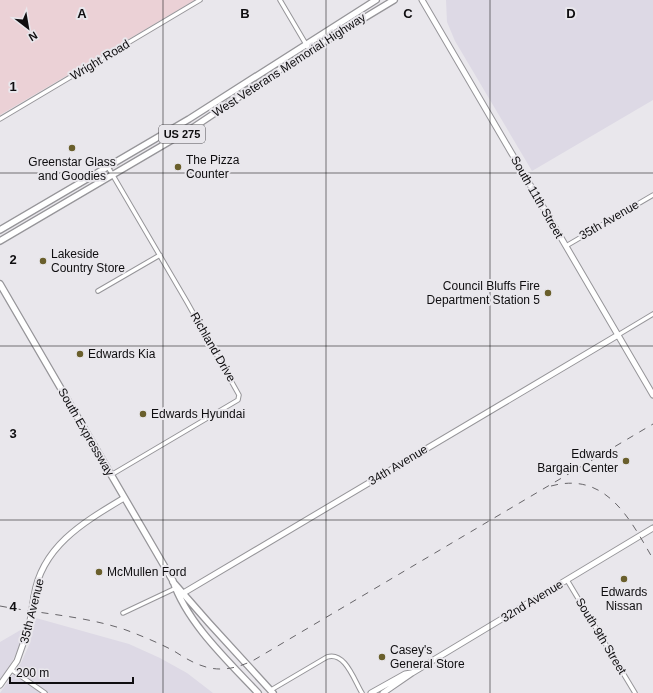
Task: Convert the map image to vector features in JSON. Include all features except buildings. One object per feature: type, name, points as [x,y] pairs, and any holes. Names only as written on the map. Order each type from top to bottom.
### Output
[{"type":"main road","name":"West Veterans Memorial Highway","points":[[0,230],[189,119],[376,0]]},
{"type":"main road","name":"West Veterans Memorial Highway","points":[[0,241],[194,127],[310,51],[394,0]]},
{"type":"main road","name":"South Expressway","points":[[0,284],[110,475],[181,594],[190,614],[205,634],[258,693]]},
{"type":"main road","name":"South Expressway","points":[[181,594],[272,692]]},
{"type":"street","name":"Wright Road","points":[[0,119],[200,0]]},
{"type":"street","points":[[280,0],[310,51]]},
{"type":"street","name":"South 11th Street","points":[[422,0],[653,395]]},
{"type":"street","name":"Richland Drive","points":[[108,167],[231,377],[239,397],[238,400],[110,475]]},
{"type":"street","name":"35th Avenue","points":[[566,246],[653,195]]},
{"type":"street","points":[[98,291],[160,255]]},
{"type":"street","points":[[618,335],[653,314]]},
{"type":"street","name":"34th Avenue","points":[[181,594],[618,335]]},
{"type":"street","name":"35th Avenue","points":[[0,685],[12,670],[21,652],[29,627],[37,582],[45,565],[61,542],[84,522],[124,498]]},
{"type":"street","name":"32nd Avenue","points":[[383,693],[412,673],[653,528]]},
{"type":"street","name":"South 9th Street","points":[[567,580],[635,693]]},
{"type":"street","points":[[123,613],[177,588]]},
{"type":"street","points":[[272,692],[327,657],[334,656],[340,657],[345,662],[362,693]]},
{"type":"street","points":[[12,670],[45,693]]},
{"type":"street","name":"32nd Avenue","points":[[371,693],[405,674],[412,673]]},
{"type":"shaded area","points":[[0,0],[195,0],[0,115]]},
{"type":"shaded area","points":[[446,0],[653,0],[653,100],[532,171],[455,41],[447,22]]},
{"type":"shaded area","points":[[36,618],[129,644],[160,658],[187,673],[213,693],[0,693],[21,663],[29,645]]},
{"type":"shaded area","points":[[24,628],[21,643],[9,668],[0,679],[0,642]]},
{"type":"railway","points":[[0,606],[79,618],[111,625],[150,640],[205,667],[227,669],[243,665],[254,660],[653,424]]},
{"type":"railway","points":[[551,486],[570,483],[587,485],[601,492],[614,502],[625,514],[653,559]]},
{"type":"place","name":"Greenstar Glass and Goodies","points":[[72,148]]},
{"type":"place","name":"The Pizza Counter","points":[[178,167]]},
{"type":"place","name":"Lakeside Country Store","points":[[43,261]]},
{"type":"place","name":"Council Bluffs Fire Department Station 5","points":[[548,293]]},
{"type":"place","name":"Edwards Kia","points":[[80,354]]},
{"type":"place","name":"Edwards Hyundai","points":[[143,414]]},
{"type":"place","name":"Edwards Bargain Center","points":[[626,461]]},
{"type":"place","name":"McMullen Ford","points":[[99,572]]},
{"type":"place","name":"Edwards Nissan","points":[[624,579]]},
{"type":"place","name":"Casey's General Store","points":[[382,657]]}]
